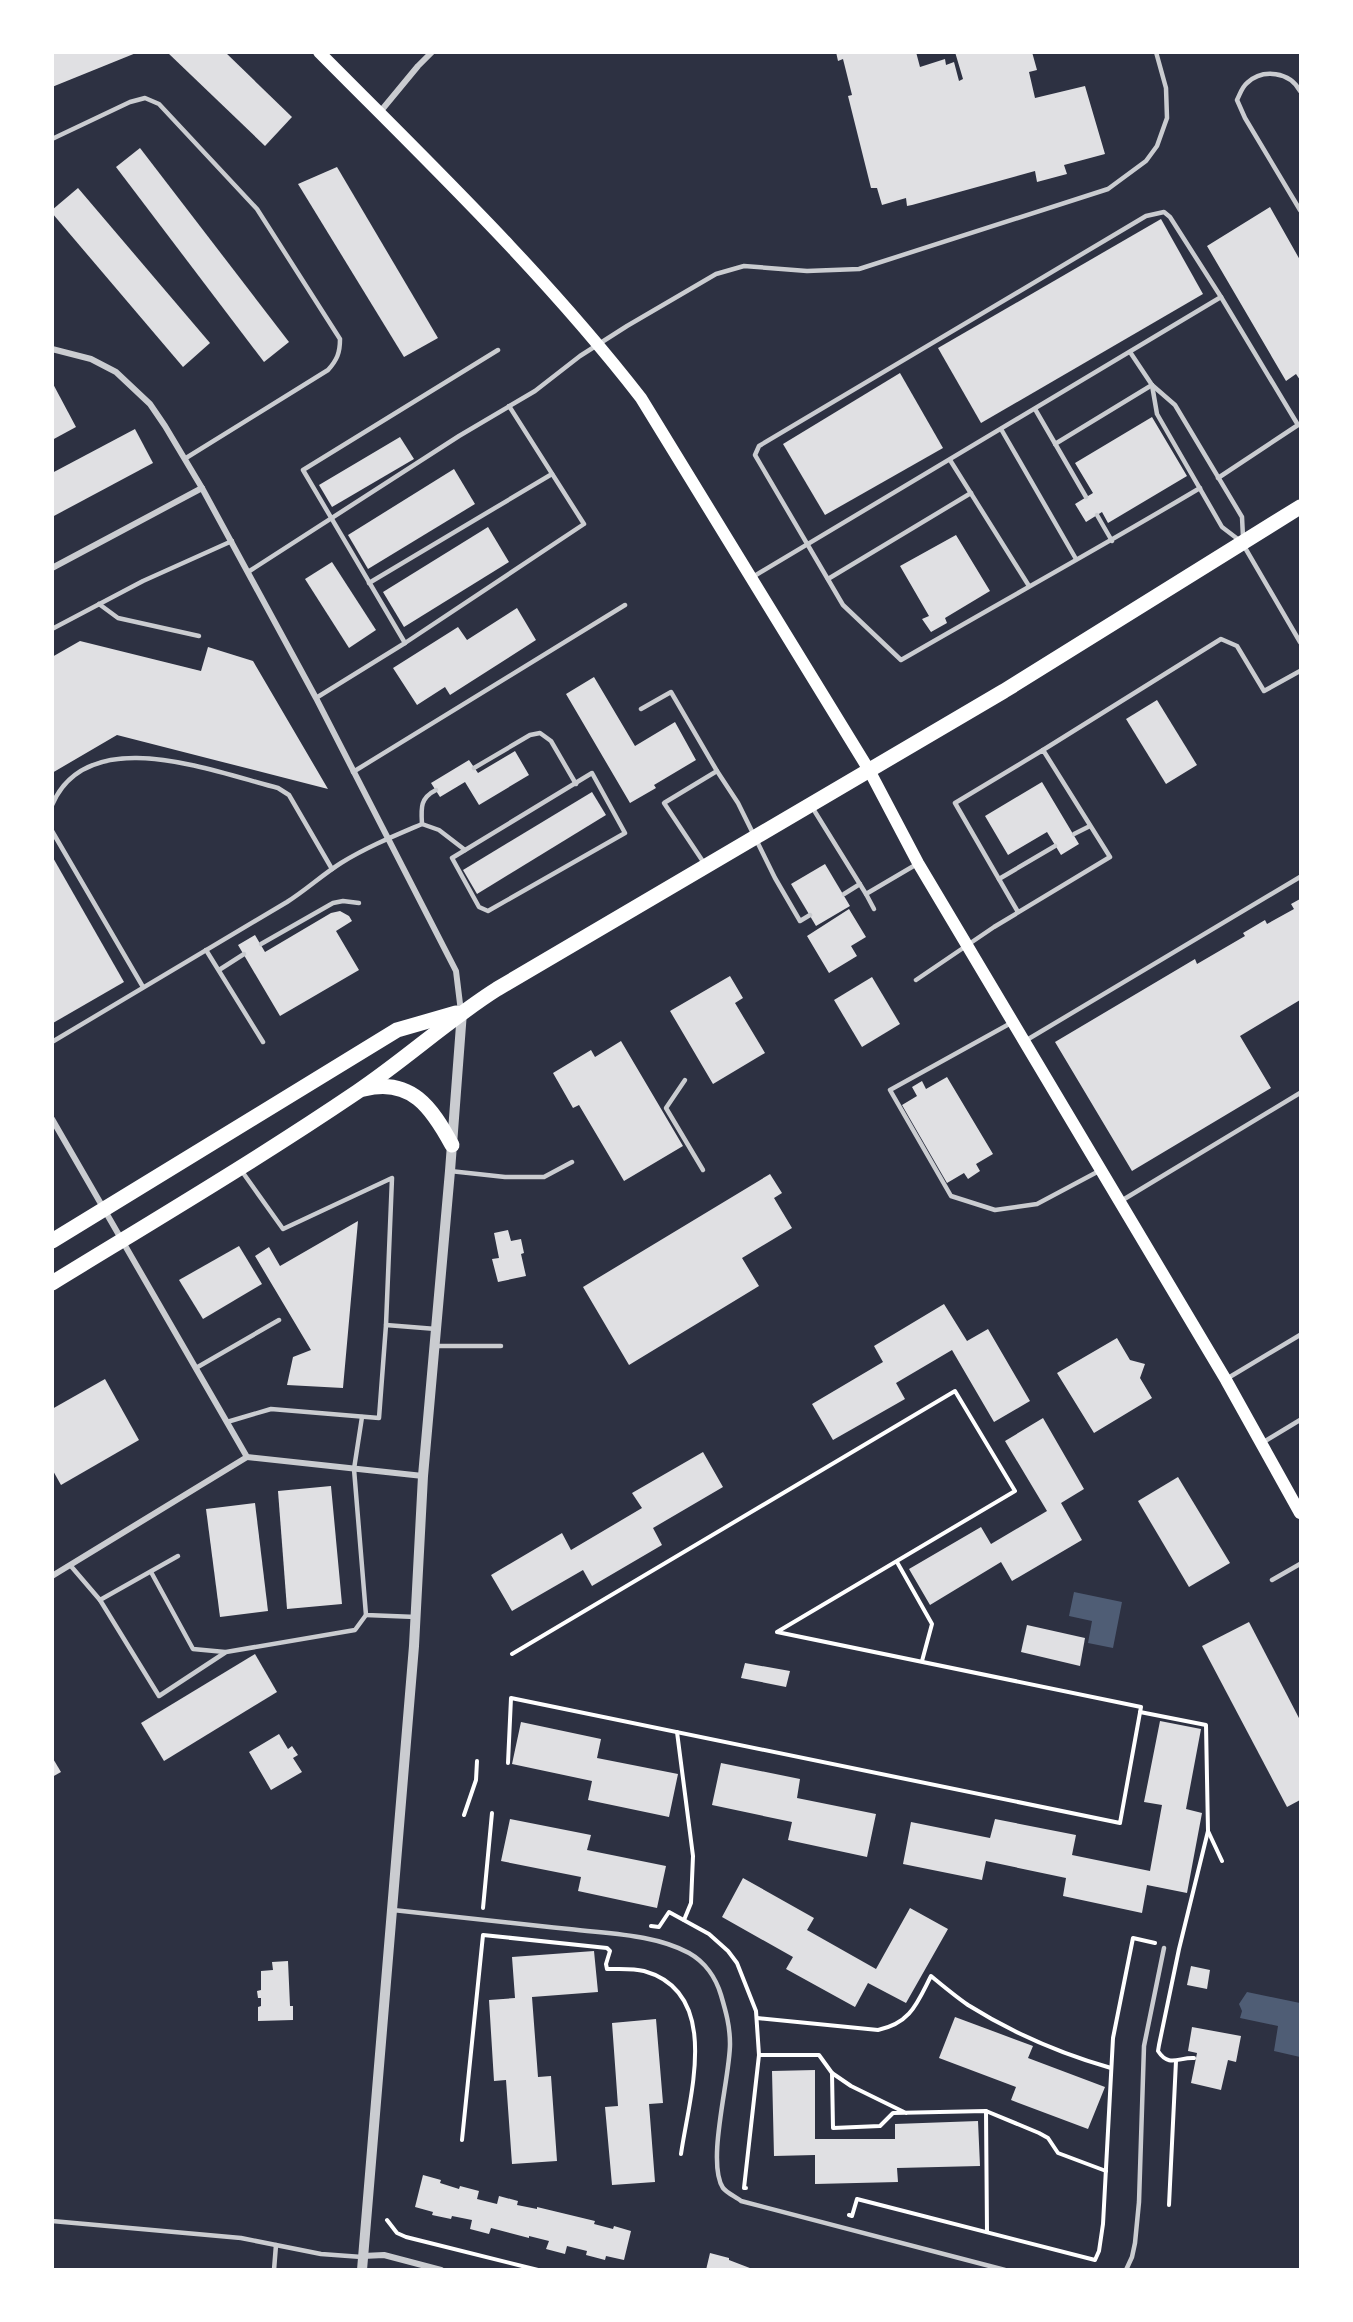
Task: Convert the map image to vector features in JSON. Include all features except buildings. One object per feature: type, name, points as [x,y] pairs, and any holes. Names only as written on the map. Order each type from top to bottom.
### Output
[{"type":"main road","points":[[319,52],[524,260],[599,344],[664,432],[750,579],[869,770],[918,863],[1226,1380],[1300,1514]]},
{"type":"main road","points":[[52,1283],[240,1168],[358,1091],[462,1012],[1004,691],[1300,507]]},
{"type":"main road","points":[[52,1241],[397,1030],[462,1012]]},
{"type":"main road","points":[[358,1091],[381,1085],[418,1097],[434,1115],[452,1145]]},
{"type":"street","points":[[379,113],[432,52]]},
{"type":"street","points":[[52,349],[91,359],[122,377],[150,404],[186,458],[316,698],[456,971],[462,1012],[423,1476],[416,1617],[393,1910],[362,2270]]},
{"type":"street","points":[[52,568],[202,488]]},
{"type":"street","points":[[52,1119],[247,1457]]},
{"type":"street","points":[[52,1576],[247,1457],[423,1476]]},
{"type":"street","points":[[362,2257],[384,2255],[441,2270]]},
{"type":"lane","points":[[248,572],[535,391],[599,344],[671,298],[716,274],[744,266],[807,271],[859,269],[1108,189],[1146,161],[1157,146],[1167,118],[1166,88],[1156,52]]},
{"type":"lane","points":[[1300,91],[1296,83],[1270,73],[1257,75],[1244,85],[1238,100],[1245,118],[1300,210]]},
{"type":"lane","points":[[52,139],[130,102],[145,98],[159,104],[256,209],[340,339],[337,360],[328,370],[186,458]]},
{"type":"lane","points":[[1200,488],[1112,541],[1076,559],[901,660],[843,605],[755,455],[759,446],[1146,216],[1164,212],[1170,217],[1221,297],[1298,425],[1218,478]]},
{"type":"lane","points":[[750,579],[1221,297]]},
{"type":"lane","points":[[405,643],[303,470],[498,350]]},
{"type":"lane","points":[[1130,352],[1152,385],[1174,405],[1242,518],[1243,543]]},
{"type":"lane","points":[[1055,444],[1152,385]]},
{"type":"lane","points":[[1152,385],[1157,414],[1222,527],[1243,543],[1300,642]]},
{"type":"lane","points":[[316,698],[405,643],[584,524],[509,406]]},
{"type":"lane","points":[[1035,409],[1086,497]]},
{"type":"lane","points":[[1001,429],[1076,559]]},
{"type":"lane","points":[[950,460],[1029,586]]},
{"type":"lane","points":[[369,583],[552,474]]},
{"type":"lane","points":[[828,579],[971,493]]},
{"type":"lane","points":[[1097,515],[1112,541]]},
{"type":"lane","points":[[52,629],[99,604],[232,541]]},
{"type":"lane","points":[[99,604],[118,618],[199,636]]},
{"type":"lane","points":[[353,772],[626,605]]},
{"type":"lane","points":[[1018,912],[955,803],[1221,639],[1237,646],[1264,691],[1300,671]]},
{"type":"lane","points":[[641,709],[671,692],[738,803],[775,878],[800,921],[810,915]]},
{"type":"lane","points":[[474,768],[530,735],[540,733],[551,741],[576,784]]},
{"type":"lane","points":[[916,980],[1018,912],[1110,857],[1043,750]]},
{"type":"lane","points":[[52,805],[70,779],[91,766],[115,759],[138,756],[159,758],[278,788],[289,795],[332,869]]},
{"type":"lane","points":[[706,867],[664,803],[717,771]]},
{"type":"lane","points":[[592,773],[625,833],[488,911],[479,907],[452,858],[465,850],[592,773]]},
{"type":"lane","points":[[422,824],[421,806],[427,795],[436,790]]},
{"type":"lane","points":[[811,804],[874,909]]},
{"type":"lane","points":[[52,1042],[312,886],[332,869],[388,838],[422,824],[439,830],[465,850]]},
{"type":"lane","points":[[1074,834],[1090,826]]},
{"type":"lane","points":[[52,831],[143,987]]},
{"type":"lane","points":[[999,879],[1055,846]]},
{"type":"lane","points":[[866,894],[918,863]]},
{"type":"lane","points":[[1025,1041],[1300,877]]},
{"type":"lane","points":[[843,894],[860,884]]},
{"type":"lane","points":[[261,944],[333,903],[343,901],[359,903]]},
{"type":"lane","points":[[206,950],[263,1042]]},
{"type":"lane","points":[[219,970],[243,954]]},
{"type":"lane","points":[[1014,1022],[890,1090],[951,1196],[995,1210],[1037,1204],[1100,1171]]},
{"type":"lane","points":[[685,1080],[666,1108],[703,1170]]},
{"type":"lane","points":[[1119,1202],[1300,1093]]},
{"type":"lane","points":[[450,1172],[494,1177],[544,1177],[572,1162]]},
{"type":"lane","points":[[227,1422],[271,1409],[379,1418],[386,1325],[392,1178],[283,1229],[240,1168]]},
{"type":"lane","points":[[196,1368],[279,1320]]},
{"type":"lane","points":[[386,1325],[436,1329]]},
{"type":"lane","points":[[1226,1380],[1300,1335]]},
{"type":"lane","points":[[434,1346],[501,1346]]},
{"type":"lane","points":[[151,1572],[193,1649],[226,1652],[355,1630],[366,1615],[354,1469],[362,1417]]},
{"type":"lane","points":[[1262,1443],[1300,1420]]},
{"type":"lane","points":[[100,1600],[178,1556]]},
{"type":"lane","points":[[1272,1580],[1300,1564]]},
{"type":"lane","points":[[70,1565],[100,1600],[159,1696],[226,1652]]},
{"type":"lane","points":[[366,1615],[416,1617]]},
{"type":"lane","points":[[393,1910],[660,1941],[690,1953],[708,1968],[719,1990],[729,2020],[730,2046],[727,2079],[716,2156],[717,2171],[723,2189],[741,2201],[1005,2270]]},
{"type":"lane","points":[[1126,2270],[1135,2243],[1139,2202],[1144,2046],[1166,1947]]},
{"type":"lane","points":[[52,2221],[242,2238],[321,2253],[362,2257]]},
{"type":"lane","points":[[274,2270],[276,2245]]},
{"type":"path","points":[[508,1763],[511,1698],[1120,1823],[1141,1707],[777,1632],[1015,1491],[955,1391],[512,1654]]},
{"type":"path","points":[[897,1562],[932,1624],[922,1661]]},
{"type":"path","points":[[1140,1712],[1206,1725],[1208,1831],[1179,1949],[1158,2051],[1166,2060],[1194,2058]]},
{"type":"path","points":[[677,1732],[693,1856],[691,1903],[684,1920]]},
{"type":"path","points":[[464,1815],[476,1780],[477,1761]]},
{"type":"path","points":[[483,1910],[492,1813]]},
{"type":"path","points":[[1208,1831],[1222,1861]]},
{"type":"path","points":[[647,1925],[659,1927],[669,1912],[709,1934],[733,1957],[749,1990],[757,2018],[759,2055],[744,2188],[755,2191]]},
{"type":"path","points":[[462,2140],[483,1935],[607,1948],[610,1951],[606,1964],[607,1969],[642,1970],[671,1984],[681,1995],[688,2006],[695,2029],[696,2055],[681,2154]]},
{"type":"path","points":[[842,2213],[852,2216],[857,2199],[1095,2260],[1099,2251],[1103,2224],[1113,2038],[1133,1938],[1156,1944]]},
{"type":"path","points":[[1166,1947],[1179,1949]]},
{"type":"path","points":[[757,2018],[878,2030],[893,2027],[904,2020],[915,2008],[931,1976],[965,2003],[991,2019],[1053,2047],[1112,2068]]},
{"type":"path","points":[[759,2055],[819,2055],[832,2073],[870,2097],[906,2113]]},
{"type":"path","points":[[1169,2205],[1176,2061]]},
{"type":"path","points":[[832,2073],[833,2128],[880,2126],[893,2113],[986,2111],[1048,2138],[1058,2153],[1106,2171]]},
{"type":"path","points":[[986,2111],[987,2232]]},
{"type":"path","points":[[387,2220],[397,2233],[406,2237],[538,2270]]},
{"type":"water","points":[[1074,1592],[1122,1602],[1113,1648],[1088,1643],[1092,1621],[1069,1616]]},
{"type":"water","points":[[1247,1992],[1300,2003],[1300,2057],[1274,2051],[1278,2026],[1240,2018],[1242,2011],[1239,2004]]}]
